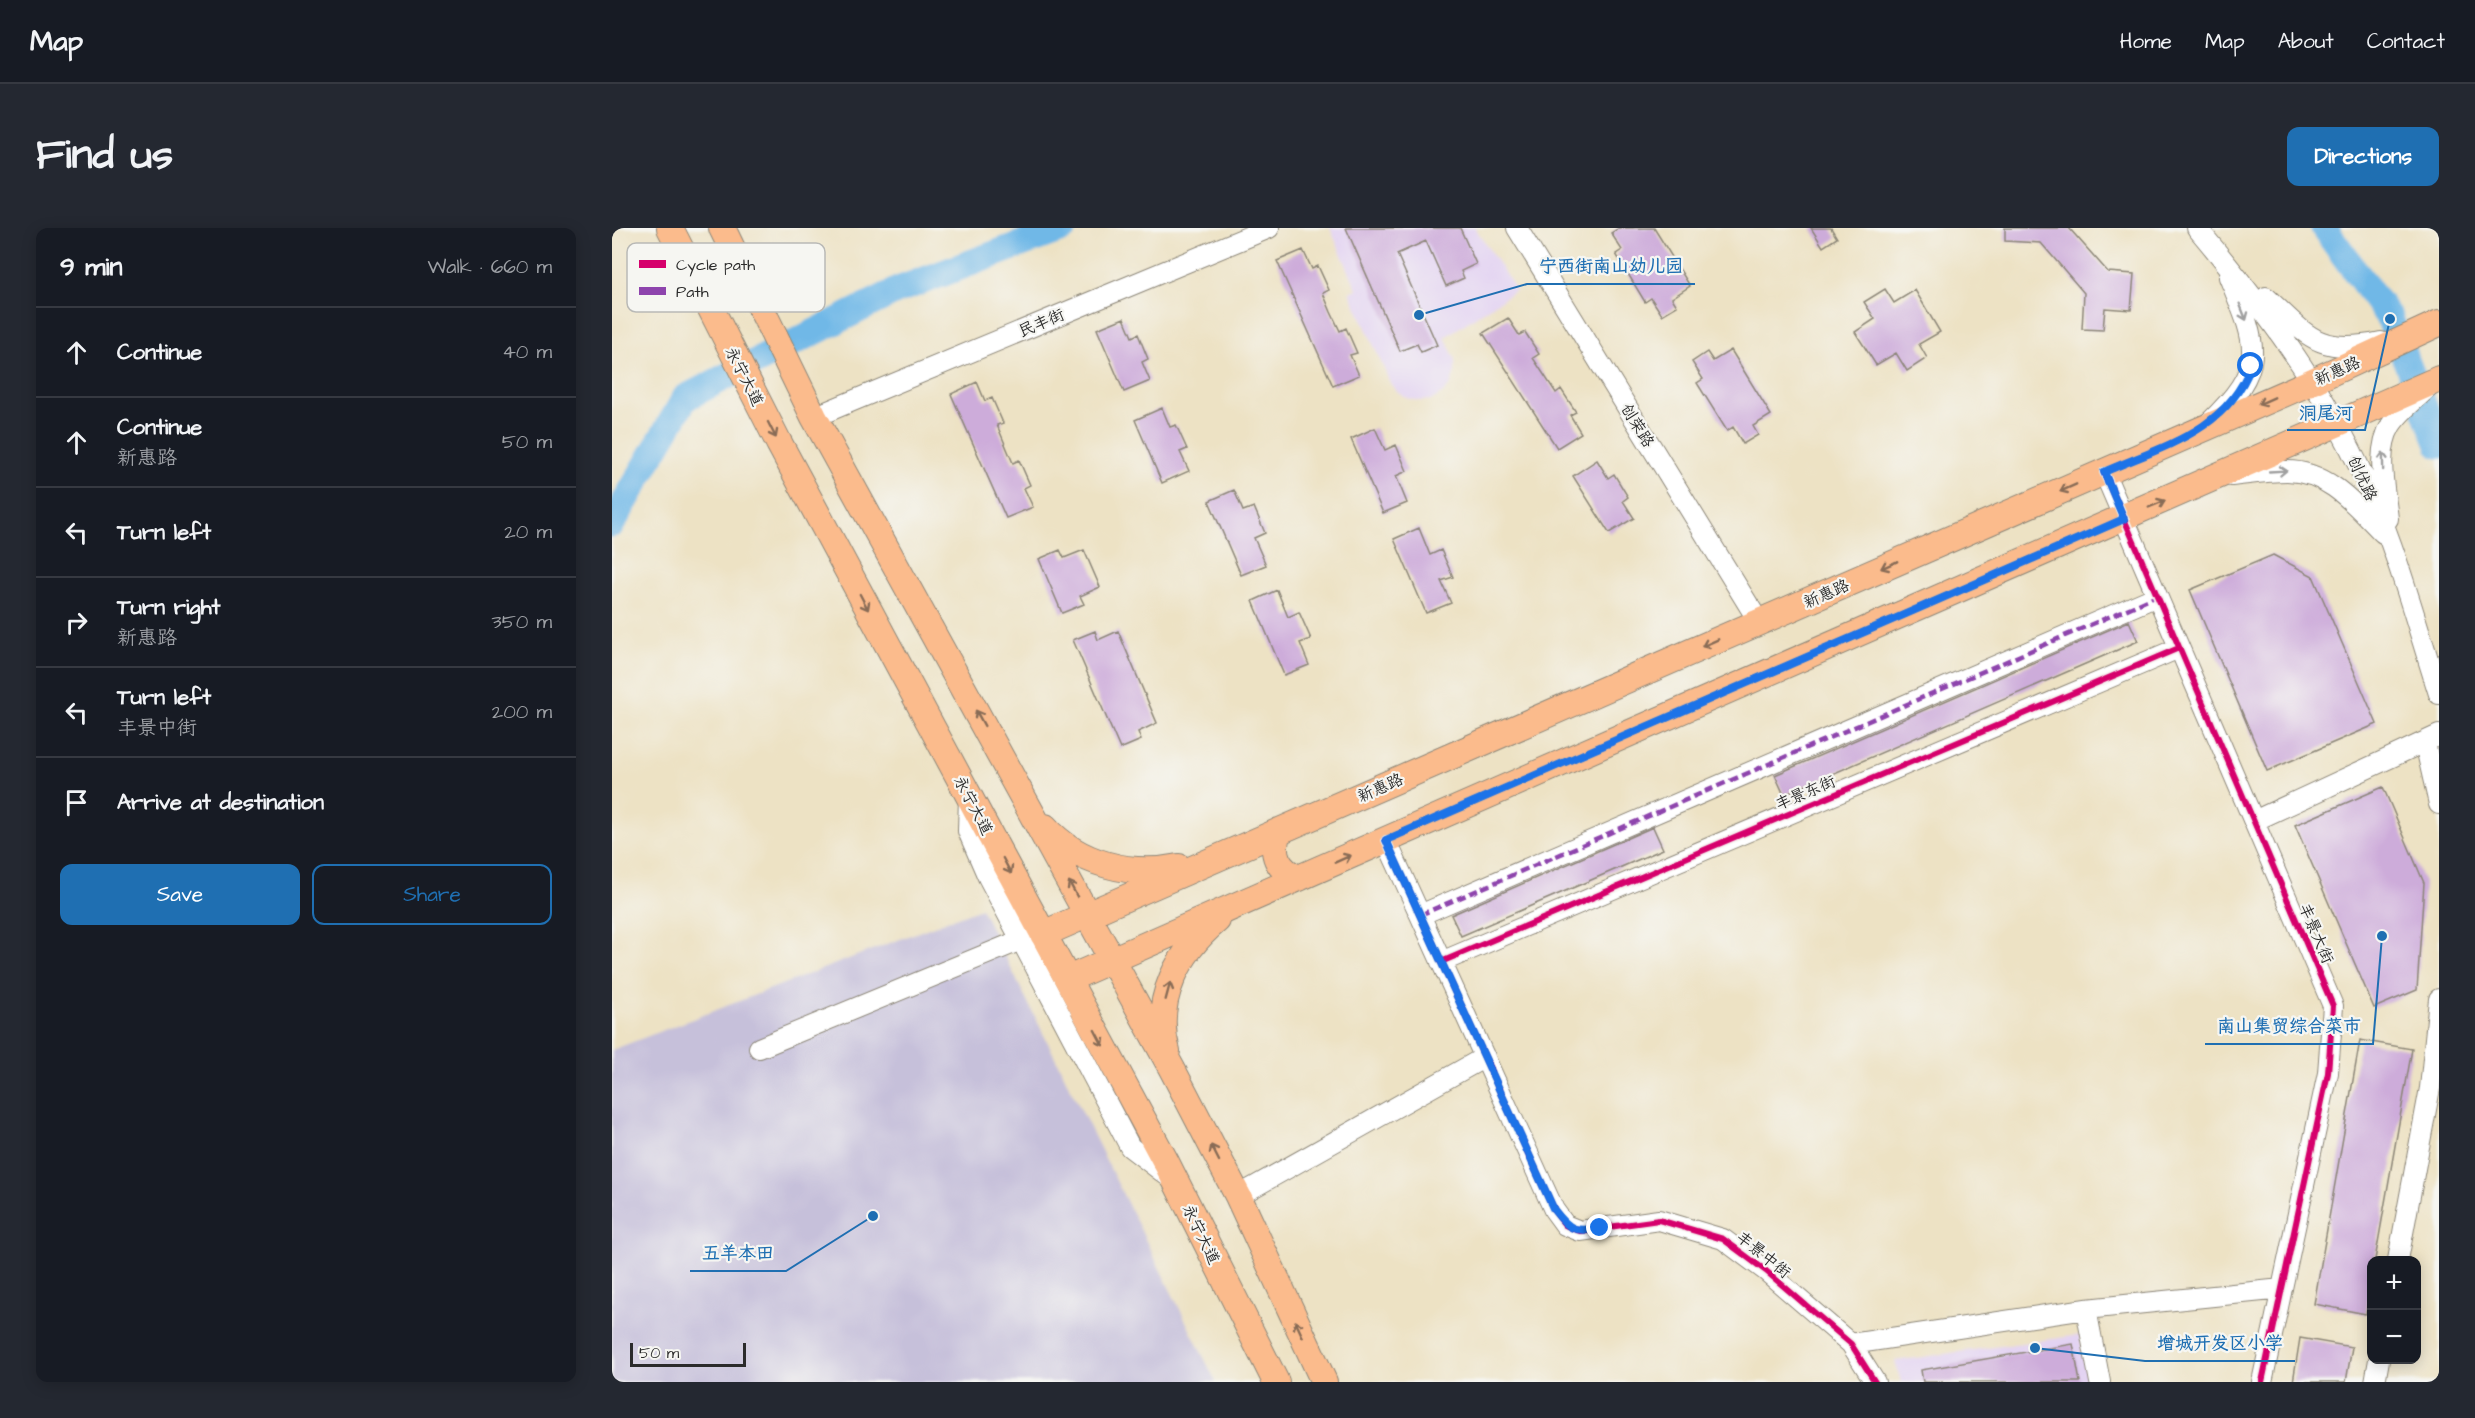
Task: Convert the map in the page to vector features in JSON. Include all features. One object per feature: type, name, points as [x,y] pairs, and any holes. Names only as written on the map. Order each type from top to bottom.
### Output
[{"type":"main road","name":"永宁大道","points":[[670,228],[678,243]]},
{"type":"main road","points":[[722,228],[729,243]]},
{"type":"main road","name":"永宁大道","points":[[713,312],[779,443],[969,796],[1032,937],[1068,979],[1176,1182],[1276,1382]]},
{"type":"main road","points":[[763,312],[814,417],[1172,1069],[1238,1196],[1324,1382]]},
{"type":"main road","name":"新惠路","points":[[1211,861],[2313,381],[2356,354],[2412,336],[2439,323]]},
{"type":"main road","points":[[1068,979],[2338,425],[2385,416],[2437,380]]},
{"type":"main road","points":[[1031,811],[1051,834],[1076,852],[1103,864],[1132,870],[1162,871],[1211,861]]},
{"type":"main road","points":[[1279,831],[1274,845],[1276,859],[1286,871],[1299,878]]},
{"type":"main road","points":[[1032,937],[1211,861]]},
{"type":"main road","points":[[1172,1069],[1165,1045],[1163,1020],[1166,996],[1173,973],[1186,951],[1202,933],[1232,907]]},
{"type":"street","name":"民丰街","points":[[814,417],[1269,228]]},
{"type":"street","name":"创荣路","points":[[1517,228],[1759,622]]},
{"type":"street","name":"创优路","points":[[2197,228],[2285,338],[2338,425],[2366,481],[2390,539],[2439,694]]},
{"type":"street","points":[[2222,257],[2302,331],[2318,341],[2356,354]]},
{"type":"street","points":[[2201,430],[2234,398],[2251,366],[2253,348],[2250,330],[2222,257]]},
{"type":"street","points":[[2385,416],[2383,463],[2390,539]]},
{"type":"street","points":[[2220,477],[2289,471],[2308,474],[2326,481],[2342,492],[2390,539]]},
{"type":"street","name":"丰景大街","points":[[2104,472],[2333,1006],[2328,1073],[2262,1382]]},
{"type":"street","points":[[1420,915],[2157,596]]},
{"type":"street","name":"丰景东街","points":[[1441,962],[2179,648]]},
{"type":"street","points":[[2254,822],[2432,739],[2439,804]]},
{"type":"street","name":"丰景中街","points":[[1386,840],[1554,1210],[1565,1225],[1580,1231],[1659,1220],[1723,1239],[1766,1271],[1851,1344],[1875,1382]]},
{"type":"street","points":[[759,1048],[1032,937],[1130,1147],[1176,1182]]},
{"type":"street","points":[[2399,1256],[2430,1088],[2439,999]]},
{"type":"street","points":[[1238,1196],[1485,1057]]},
{"type":"street","points":[[1851,1344],[2086,1309],[2282,1289]]},
{"type":"street","points":[[2086,1309],[2100,1382]]},
{"type":"street","points":[[2375,1382],[2378,1364]]},
{"type":"shaded area","points":[[1330,228],[1475,228],[1516,290],[1445,337],[1455,359],[1455,371],[1451,384],[1443,393],[1432,400],[1419,401],[1406,398],[1396,391],[1350,292],[1357,289]]},
{"type":"shaded area","points":[[981,908],[1216,1382],[612,1382],[612,1050]]},
{"type":"shaded area","points":[[2080,1335],[2088,1382],[1901,1382],[1895,1361]]},
{"type":"building","points":[[1346,228],[1460,228],[1476,264],[1461,271],[1464,278],[1446,286],[1426,241],[1397,254],[1437,345],[1421,352],[1417,344],[1400,351]]},
{"type":"building","points":[[1619,228],[1654,228],[1690,286],[1672,298],[1677,306],[1662,315],[1651,298],[1645,302],[1616,254],[1622,250],[1611,233]]},
{"type":"building","points":[[1811,228],[1831,228],[1837,238],[1823,247]]},
{"type":"building","points":[[2005,228],[2069,228],[2108,272],[2134,274],[2131,310],[2105,308],[2103,330],[2082,329],[2084,293],[2041,243],[2005,241]]},
{"type":"building","points":[[1303,250],[1312,269],[1318,266],[1329,290],[1323,293],[1331,312],[1340,331],[1346,328],[1357,353],[1350,355],[1359,375],[1333,386],[1277,261]]},
{"type":"building","points":[[1885,289],[1894,303],[1915,290],[1940,332],[1919,344],[1927,358],[1907,371],[1896,353],[1876,365],[1855,332],[1875,319],[1864,302]]},
{"type":"building","points":[[1124,318],[1132,337],[1138,334],[1148,359],[1142,362],[1150,381],[1124,392],[1097,329]]},
{"type":"building","points":[[1508,318],[1519,335],[1525,332],[1539,354],[1533,358],[1556,393],[1561,389],[1576,412],[1570,415],[1581,433],[1557,448],[1483,333]]},
{"type":"building","points":[[1731,350],[1771,415],[1753,426],[1758,435],[1743,444],[1733,427],[1727,431],[1697,383],[1703,379],[1692,362],[1707,352],[1713,361]]},
{"type":"building","points":[[977,382],[985,401],[992,398],[1003,423],[997,425],[1013,463],[1019,460],[1030,485],[1024,488],[1033,507],[1006,518],[951,394]]},
{"type":"building","points":[[1162,408],[1170,427],[1176,425],[1187,449],[1180,452],[1189,471],[1162,483],[1135,420]]},
{"type":"building","points":[[1375,428],[1385,450],[1396,445],[1407,471],[1396,476],[1407,503],[1383,513],[1351,439]]},
{"type":"building","points":[[1597,460],[1608,478],[1614,474],[1628,497],[1623,501],[1634,518],[1609,533],[1573,476]]},
{"type":"building","points":[[1234,490],[1243,511],[1254,507],[1265,533],[1254,538],[1266,565],[1241,575],[1209,501]]},
{"type":"building","points":[[1419,528],[1430,555],[1441,550],[1453,577],[1441,581],[1451,603],[1426,613],[1394,539]]},
{"type":"building","points":[[1060,550],[1064,558],[1084,550],[1100,587],[1080,596],[1084,604],[1062,613],[1039,559]]},
{"type":"building","points":[[2273,555],[2313,576],[2377,724],[2267,771],[2190,590]]},
{"type":"building","points":[[1277,590],[1288,617],[1299,612],[1311,639],[1300,643],[1309,665],[1284,675],[1253,601]]},
{"type":"building","points":[[2129,621],[2138,641],[1784,795],[1775,775]]},
{"type":"building","points":[[1095,631],[1098,640],[1118,631],[1157,723],[1138,732],[1141,740],[1120,749],[1073,640]]},
{"type":"building","points":[[2383,787],[2424,883],[2417,990],[2374,1008],[2295,825]]},
{"type":"building","points":[[1653,827],[1663,849],[1461,936],[1451,915]]},
{"type":"building","points":[[2360,1040],[2412,1049],[2376,1256],[2367,1256],[2366,1314],[2314,1304]]},
{"type":"building","points":[[2300,1338],[2352,1347],[2346,1382],[2293,1382]]},
{"type":"building","points":[[2073,1344],[2080,1382],[1923,1382],[1921,1370]]},
{"type":"waterway","points":[[789,345],[898,290],[1064,228]]},
{"type":"waterway","points":[[2324,228],[2390,319],[2439,445]]},
{"type":"waterway","points":[[750,365],[773,353]]},
{"type":"waterway","points":[[612,524],[685,398],[733,373]]},
{"type":"marked path","points":[[1420,915],[2157,596]]},
{"type":"cycle path","points":[[2104,472],[2333,1006],[2328,1073],[2262,1382]]},
{"type":"cycle path","points":[[1441,962],[2179,648]]},
{"type":"cycle path","points":[[1386,840],[1554,1210],[1565,1225],[1580,1231],[1659,1220],[1723,1239],[1766,1271],[1851,1344],[1875,1382]]},
{"type":"place","name":"宁西街南山幼儿园","points":[[1419,315]]},
{"type":"place","name":"洞尾河","points":[[2390,319]]},
{"type":"place","name":"南山集贸综合菜市","points":[[2382,936]]},
{"type":"place","name":"五羊本田","points":[[873,1216]]},
{"type":"place","name":"增城开发区小学","points":[[2035,1348]]},
{"type":"route","points":[[1600,1228],[1580,1231],[1565,1225],[1554,1210],[1386,840],[2124,519],[2104,472],[2201,430],[2234,398],[2251,366]]}]
